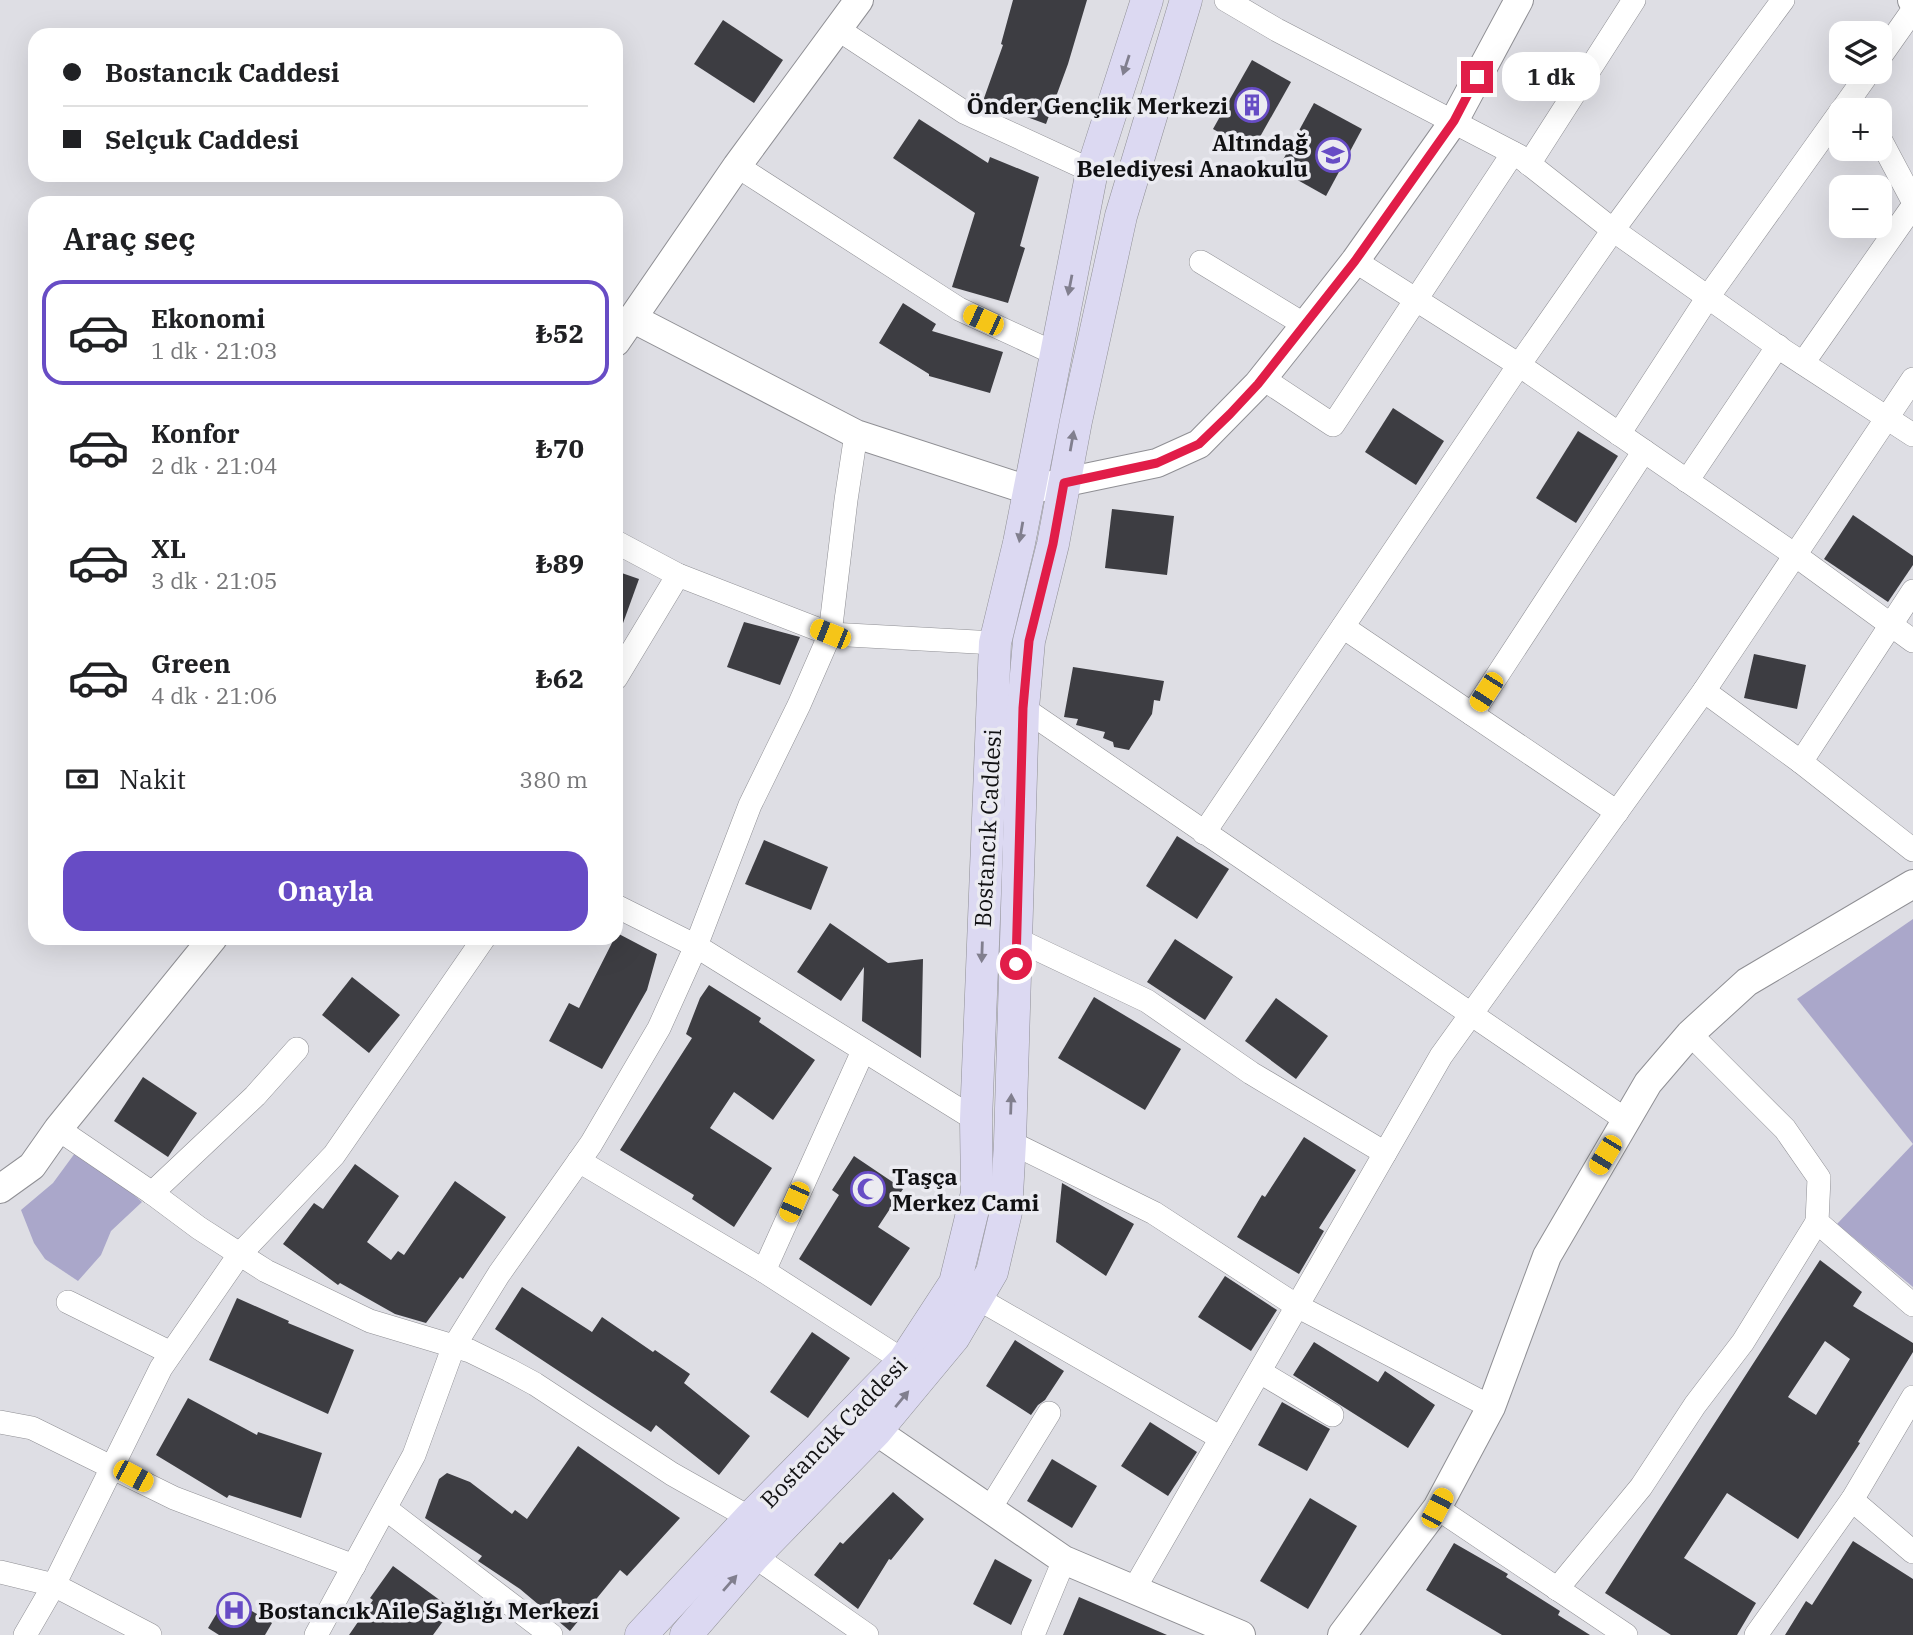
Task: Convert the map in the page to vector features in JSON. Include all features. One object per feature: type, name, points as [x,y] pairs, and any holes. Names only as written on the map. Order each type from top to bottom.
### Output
[{"type":"main road","name":"Bostancık Caddesi","points":[[641,1635],[750,1518],[904,1361],[955,1283],[977,1193],[976,1121],[995,643],[1019,543],[1092,171],[1147,0]]},
{"type":"main road","name":"Bostancık Caddesi","points":[[686,1635],[754,1556],[876,1431],[954,1337],[992,1272],[1006,1212],[1023,708],[1029,641],[1053,544],[1121,216],[1186,0]]},
{"type":"street","points":[[623,332],[737,166],[859,0]]},
{"type":"street","points":[[1226,0],[1277,30],[1454,121],[1521,159],[1613,230],[1777,346],[1913,435]]},
{"type":"street","points":[[632,318],[856,434],[1028,490],[1157,463],[1199,444],[1230,414],[1305,325],[1355,261],[1454,121],[1519,0]]},
{"type":"street","points":[[1262,378],[1333,425],[1415,300],[1521,159],[1634,0]]},
{"type":"street","points":[[1204,833],[1519,365],[1613,230],[1783,0]]},
{"type":"street","points":[[1892,40],[1913,10]]},
{"type":"street","points":[[839,30],[964,112],[1092,171]]},
{"type":"street","points":[[1619,434],[1708,297],[1829,134]]},
{"type":"street","points":[[1803,363],[1913,203],[1891,161]]},
{"type":"street","points":[[737,166],[959,309],[1056,354]]},
{"type":"street","points":[[1355,261],[1519,365],[1795,555],[1892,623],[1913,641]]},
{"type":"street","points":[[1201,262],[1305,325]]},
{"type":"street","points":[[1688,481],[1777,346]]},
{"type":"street","points":[[1133,1591],[1441,1056],[1704,691],[1913,379]]},
{"type":"street","points":[[316,1635],[414,1455],[453,1348],[499,1274],[579,1161],[659,1028],[696,946],[750,805],[830,634],[856,434]]},
{"type":"street","points":[[1472,714],[1644,451]]},
{"type":"street","points":[[623,546],[678,575],[830,634],[995,643]]},
{"type":"street","points":[[623,666],[678,575]]},
{"type":"street","points":[[1801,762],[1913,591]]},
{"type":"street","points":[[1343,627],[1617,812]]},
{"type":"street","points":[[1704,691],[1801,762],[1913,850]]},
{"type":"street","points":[[1023,708],[1626,1120]]},
{"type":"street","points":[[1342,1635],[1437,1508],[1491,1407],[1547,1256],[1648,1083],[1690,1034],[1747,982],[1913,884]]},
{"type":"street","points":[[623,910],[696,946],[976,1121]]},
{"type":"street","points":[[1016,939],[1147,1001],[1251,1073],[1385,1153]]},
{"type":"street","points":[[0,1189],[32,1166],[58,1129],[207,945]]},
{"type":"street","points":[[25,1635],[54,1585],[161,1368],[239,1255],[334,1154],[479,945]]},
{"type":"street","points":[[1557,1589],[1641,1487],[1695,1405],[1743,1342],[1817,1222],[1819,1178],[1785,1129],[1690,1034]]},
{"type":"street","points":[[152,1193],[255,1096],[297,1049]]},
{"type":"street","points":[[764,1271],[863,1051]]},
{"type":"street","points":[[58,1129],[266,1271],[370,1321],[470,1351],[535,1384],[672,1474],[750,1518]]},
{"type":"street","points":[[1010,1142],[1154,1213],[1297,1306],[1491,1407]]},
{"type":"street","points":[[579,1161],[764,1271],[904,1361]]},
{"type":"street","points":[[1817,1222],[1913,1305]]},
{"type":"street","points":[[977,1298],[1221,1438]]},
{"type":"street","points":[[68,1302],[171,1353]]},
{"type":"street","points":[[1260,1372],[1332,1415]]},
{"type":"street","points":[[1755,1635],[1852,1500],[1913,1397]]},
{"type":"street","points":[[989,1510],[1049,1413]]},
{"type":"street","points":[[0,1422],[32,1428],[174,1498],[354,1566]]},
{"type":"street","points":[[876,1431],[1064,1560],[1241,1635]]},
{"type":"street","points":[[1852,1500],[1913,1552]]},
{"type":"street","points":[[1437,1508],[1626,1635]]},
{"type":"street","points":[[386,1509],[551,1635]]},
{"type":"street","points":[[754,1556],[863,1634]]},
{"type":"street","points":[[1033,1635],[1064,1560]]},
{"type":"street","points":[[0,1572],[54,1585],[150,1635]]},
{"type":"shaded area","points":[[1913,919],[1913,1144],[1797,999]]},
{"type":"shaded area","points":[[1913,1144],[1913,1287],[1837,1224]]},
{"type":"shaded area","points":[[75,1153],[108,1172],[142,1202],[111,1231],[101,1255],[78,1281],[45,1259],[34,1243],[21,1210],[53,1183]]},
{"type":"building","points":[[1013,0],[1087,0],[1046,124],[983,101],[1003,45],[1001,44]]},
{"type":"building","points":[[723,20],[783,60],[754,103],[694,64]]},
{"type":"building","name":"Önder Gençlik Merkezi","points":[[1252,60],[1291,82],[1252,151],[1213,129]]},
{"type":"building","points":[[1314,103],[1362,129],[1326,196],[1278,169]]},
{"type":"building","points":[[919,119],[988,163],[990,157],[1039,177],[1020,246],[1025,248],[1008,303],[952,287],[975,213],[893,158]]},
{"type":"building","points":[[903,303],[936,324],[932,331],[1003,352],[990,393],[929,376],[879,343]]},
{"type":"building","points":[[1393,408],[1444,441],[1416,485],[1365,452]]},
{"type":"building","points":[[1578,431],[1618,456],[1576,523],[1536,498]]},
{"type":"building","points":[[1112,509],[1174,516],[1167,575],[1105,568]]},
{"type":"building","points":[[1853,515],[1913,556],[1913,565],[1888,602],[1824,559]]},
{"type":"building","points":[[623,573],[639,579],[623,623]]},
{"type":"building","points":[[744,622],[800,637],[780,685],[727,667]]},
{"type":"building","points":[[1754,654],[1806,665],[1797,709],[1744,698]]},
{"type":"building","points":[[1073,667],[1164,681],[1160,701],[1154,700],[1152,714],[1129,750],[1114,747],[1113,742],[1103,738],[1105,732],[1076,725],[1078,719],[1064,717]]},
{"type":"building","points":[[1177,836],[1229,869],[1197,919],[1146,886]]},
{"type":"building","points":[[764,840],[828,867],[811,910],[745,884]]},
{"type":"building","points":[[830,923],[888,963],[923,959],[921,1058],[862,1021],[864,967],[841,1001],[797,972]]},
{"type":"building","points":[[623,936],[657,954],[647,990],[602,1069],[549,1041],[569,1003],[579,1008],[611,945],[623,945]]},
{"type":"building","points":[[1175,939],[1233,977],[1205,1020],[1147,982]]},
{"type":"building","points":[[352,977],[400,1015],[369,1053],[322,1015]]},
{"type":"building","points":[[709,985],[761,1018],[759,1022],[815,1060],[773,1120],[734,1092],[710,1128],[772,1168],[734,1227],[692,1199],[694,1195],[620,1150],[692,1038],[686,1034],[700,998]]},
{"type":"building","points":[[1094,997],[1181,1049],[1145,1110],[1058,1058]]},
{"type":"building","points":[[1276,998],[1328,1036],[1296,1079],[1245,1041]]},
{"type":"building","points":[[143,1077],[197,1113],[168,1157],[114,1121]]},
{"type":"building","points":[[1304,1137],[1356,1170],[1319,1228],[1324,1231],[1299,1274],[1237,1237],[1262,1195],[1265,1197]]},
{"type":"building","points":[[854,1156],[903,1189],[878,1227],[910,1248],[871,1306],[799,1259],[839,1195],[832,1190]]},
{"type":"building","points":[[355,1164],[399,1196],[367,1242],[391,1260],[398,1251],[404,1255],[455,1181],[506,1217],[463,1279],[460,1277],[426,1323],[395,1314],[340,1283],[338,1285],[283,1244],[314,1203],[323,1209]]},
{"type":"building","points":[[1062,1183],[1134,1224],[1106,1276],[1056,1242]]},
{"type":"building","points":[[1820,1260],[1862,1292],[1853,1306],[1913,1343],[1913,1352],[1858,1442],[1860,1443],[1798,1539],[1727,1493],[1684,1558],[1756,1603],[1737,1635],[1671,1635],[1605,1593]],"holes":[[[1825,1341],[1850,1359],[1816,1415],[1788,1397]]]},
{"type":"building","points":[[1225,1276],[1277,1310],[1251,1351],[1198,1317]]},
{"type":"building","points":[[522,1287],[592,1332],[602,1317],[653,1352],[655,1350],[690,1374],[684,1383],[750,1436],[719,1475],[656,1425],[651,1432],[495,1329]]},
{"type":"building","points":[[237,1298],[289,1321],[288,1323],[354,1350],[328,1414],[209,1360]]},
{"type":"building","points":[[812,1332],[850,1358],[808,1418],[770,1392]]},
{"type":"building","points":[[1015,1340],[1064,1371],[1045,1400],[1031,1415],[986,1386]]},
{"type":"building","points":[[1314,1342],[1378,1382],[1385,1371],[1435,1405],[1408,1448],[1293,1375]]},
{"type":"building","points":[[188,1398],[257,1435],[258,1432],[322,1453],[301,1518],[229,1495],[227,1498],[156,1455]]},
{"type":"building","points":[[1282,1402],[1330,1429],[1307,1471],[1258,1445]]},
{"type":"building","points":[[1150,1422],[1197,1452],[1168,1496],[1121,1466]]},
{"type":"building","points":[[578,1446],[680,1518],[627,1576],[620,1570],[570,1631],[520,1589],[478,1561],[482,1556],[425,1518],[439,1479],[447,1473],[470,1482],[512,1514],[515,1510],[527,1519]]},
{"type":"building","points":[[1052,1459],[1097,1486],[1072,1528],[1027,1501]]},
{"type":"building","points":[[893,1492],[924,1519],[891,1560],[889,1559],[858,1609],[814,1575],[840,1542],[843,1544]]},
{"type":"building","points":[[1310,1498],[1357,1526],[1308,1609],[1260,1581]]},
{"type":"building","points":[[1853,1541],[1913,1579],[1913,1635],[1785,1635],[1806,1601],[1812,1605]]},
{"type":"building","points":[[1454,1543],[1508,1574],[1506,1577],[1560,1611],[1558,1615],[1590,1635],[1502,1635],[1426,1590]]},
{"type":"building","points":[[995,1559],[1032,1580],[1011,1625],[973,1604]]},
{"type":"building","points":[[393,1566],[452,1609],[433,1635],[349,1635],[373,1600],[370,1598]]},
{"type":"building","name":"Bostancık Aile Sağlığı Merkezi","points":[[227,1596],[272,1623],[265,1635],[219,1635],[208,1628]]},
{"type":"building","points":[[1079,1597],[1167,1635],[1063,1635]]},
{"type":"place","name":"Önder Gençlik Merkezi","points":[[1252,105]]},
{"type":"place","name":"Altındağ Belediyesi Anaokulu","points":[[1333,155]]},
{"type":"place","name":"Taşça Merkez Cami","points":[[868,1189]]},
{"type":"place","name":"Bostancık Aile Sağlığı Merkezi","points":[[234,1610]]},
{"type":"route","points":[[1016,964],[1023,708],[1029,641],[1053,544],[1064,483],[1157,463],[1199,444],[1230,414],[1258,384],[1355,261],[1454,121],[1477,77]]}]
